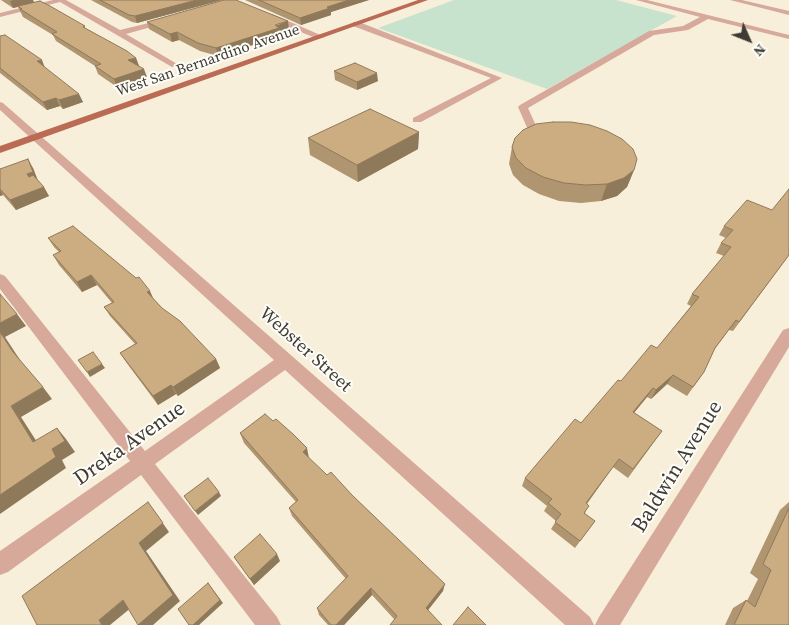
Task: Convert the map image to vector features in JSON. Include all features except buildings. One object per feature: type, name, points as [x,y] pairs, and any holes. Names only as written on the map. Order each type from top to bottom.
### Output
[{"type":"main road","name":"West San Bernardino Avenue","points":[[0,150],[425,0]]},
{"type":"street","points":[[0,15],[61,0],[175,65]]},
{"type":"street","points":[[639,0],[788,35]]},
{"type":"street","points":[[734,0],[789,13]]},
{"type":"street","points":[[261,12],[321,37]]},
{"type":"street","points":[[119,33],[176,17]]},
{"type":"street","points":[[533,130],[522,107],[652,33],[685,28],[706,17]]},
{"type":"street","points":[[356,24],[498,78],[417,120]]},
{"type":"street","name":"Webster Street","points":[[0,105],[582,625]]},
{"type":"street","points":[[0,279],[270,625]]},
{"type":"street","name":"Baldwin Avenue","points":[[607,625],[789,334]]},
{"type":"street","name":"Dreka Avenue","points":[[0,564],[287,360]]},
{"type":"green space","points":[[454,0],[616,0],[677,16],[547,89],[378,28]]}]
